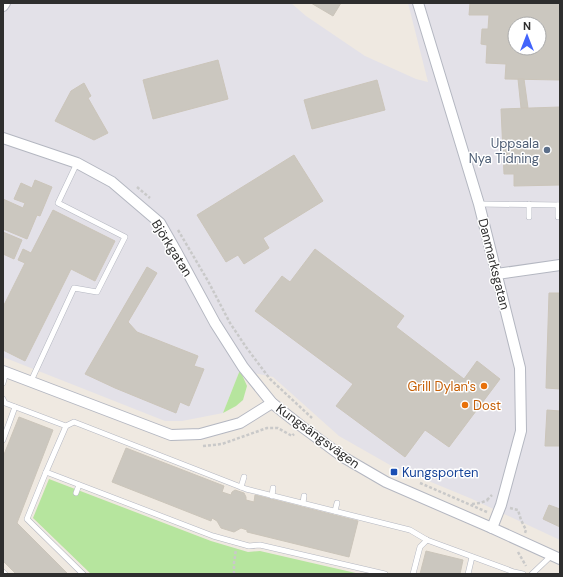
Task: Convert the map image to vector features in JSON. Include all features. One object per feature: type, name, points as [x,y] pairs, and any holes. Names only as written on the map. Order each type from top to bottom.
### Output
[{"type":"street","name":"Danmarksgatan","points":[[418,3],[479,204],[520,368],[521,430],[501,505],[492,528]]},
{"type":"street","name":"Björkgatan","points":[[3,138],[77,163],[112,182],[160,224],[215,323],[243,367],[272,403]]},
{"type":"street","points":[[497,274],[560,265]]},
{"type":"street","name":"Kungsängsvägen","points":[[4,371],[171,435],[200,434],[240,423],[272,403],[344,457],[376,477],[556,557]]},
{"type":"lane","points":[[30,381],[74,288],[97,292],[125,237],[58,203],[77,163]]},
{"type":"lane","points":[[479,204],[559,205],[558,217]]},
{"type":"lane","points":[[529,204],[529,217]]},
{"type":"lane","points":[[3,383],[4,371]]},
{"type":"lane","points":[[3,400],[5,403],[66,426]]},
{"type":"lane","points":[[3,440],[15,407]]},
{"type":"lane","points":[[83,574],[27,519],[66,426],[74,422],[241,487],[410,530],[427,540],[523,574]]},
{"type":"lane","points":[[46,472],[213,536],[248,546],[260,545],[385,574]]},
{"type":"lane","points":[[241,487],[244,477]]},
{"type":"lane","points":[[76,493],[79,485]]},
{"type":"lane","points":[[272,496],[273,488]]},
{"type":"lane","points":[[303,503],[304,496]]},
{"type":"lane","points":[[335,511],[336,503]]},
{"type":"lane","points":[[413,574],[420,547],[427,540]]},
{"type":"lane","points":[[468,574],[472,557]]},
{"type":"lane","points":[[532,574],[556,557]]},
{"type":"path","points":[[134,185],[155,203]]},
{"type":"path","points":[[177,228],[208,281],[230,323],[246,347],[270,379],[314,420]]},
{"type":"path","points":[[417,482],[470,504]]},
{"type":"path","points":[[487,500],[496,491]]},
{"type":"path","points":[[234,574],[234,563],[238,543]]},
{"type":"path","points":[[517,553],[527,569]]},
{"type":"shaded area","points":[[3,3],[291,3],[306,16],[365,56],[416,79],[428,82],[408,3],[560,3],[560,540],[472,499],[390,465],[339,436],[273,377],[240,370],[223,413],[182,421],[165,421],[3,357]]},
{"type":"green space","points":[[240,370],[247,386],[243,400],[236,406],[223,413]]},
{"type":"green space","points":[[49,479],[211,541],[248,552],[260,551],[360,574],[91,574],[33,518]]},
{"type":"building","points":[[311,3],[341,3],[333,16]]},
{"type":"building","points":[[470,3],[560,3],[560,80],[505,79],[506,64],[486,63],[487,45],[481,44],[482,29],[488,29],[489,15],[469,15]]},
{"type":"building","points":[[218,60],[228,99],[153,119],[143,80]]},
{"type":"building","points":[[518,79],[524,79],[528,108],[521,108]]},
{"type":"building","points":[[377,80],[385,110],[312,129],[304,100]]},
{"type":"building","points":[[84,83],[91,96],[88,98],[108,133],[94,140],[55,121],[71,91]]},
{"type":"building","points":[[560,107],[560,185],[514,186],[514,174],[504,174],[501,109]]},
{"type":"building","points":[[294,155],[323,201],[263,238],[269,248],[244,264],[238,255],[226,262],[197,215]]},
{"type":"building","points":[[35,180],[52,187],[40,216],[37,215],[27,239],[3,229],[3,199],[23,208],[25,203],[14,199],[21,183],[32,188]]},
{"type":"building","points":[[53,210],[115,241],[95,281],[71,269],[25,361],[3,350],[3,307],[25,263],[18,260],[23,249],[31,253]]},
{"type":"building","points":[[3,232],[22,240],[14,259],[3,254]]},
{"type":"building","points":[[315,249],[404,316],[396,327],[464,379],[477,361],[500,379],[449,447],[425,430],[405,457],[336,406],[353,384],[255,311],[282,276],[290,282]]},
{"type":"building","points":[[147,267],[157,273],[128,322],[137,332],[198,356],[194,366],[204,369],[189,406],[180,402],[176,413],[85,374]]},
{"type":"building","points":[[549,293],[560,293],[560,389],[546,388]]},
{"type":"building","points":[[547,410],[560,411],[560,446],[545,446]]},
{"type":"building","points":[[19,417],[53,430],[17,523],[68,574],[16,574],[3,561],[3,457]]},
{"type":"building","points":[[126,448],[224,486],[222,492],[231,495],[235,490],[244,493],[246,500],[254,502],[255,495],[358,521],[349,557],[247,532],[247,530],[241,528],[234,532],[221,528],[217,521],[212,518],[211,521],[112,482]]},
{"type":"building","points":[[549,505],[560,509],[560,527],[543,519]]},
{"type":"building","points":[[426,551],[463,560],[460,574],[420,574]]},
{"type":"place","name":"Uppsala Nya Tidning","points":[[547,150]]},
{"type":"place","name":"Grill Dylan's","points":[[484,386]]},
{"type":"place","name":"Dost","points":[[465,405]]},
{"type":"place","name":"Kungsporten","points":[[394,472]]}]
